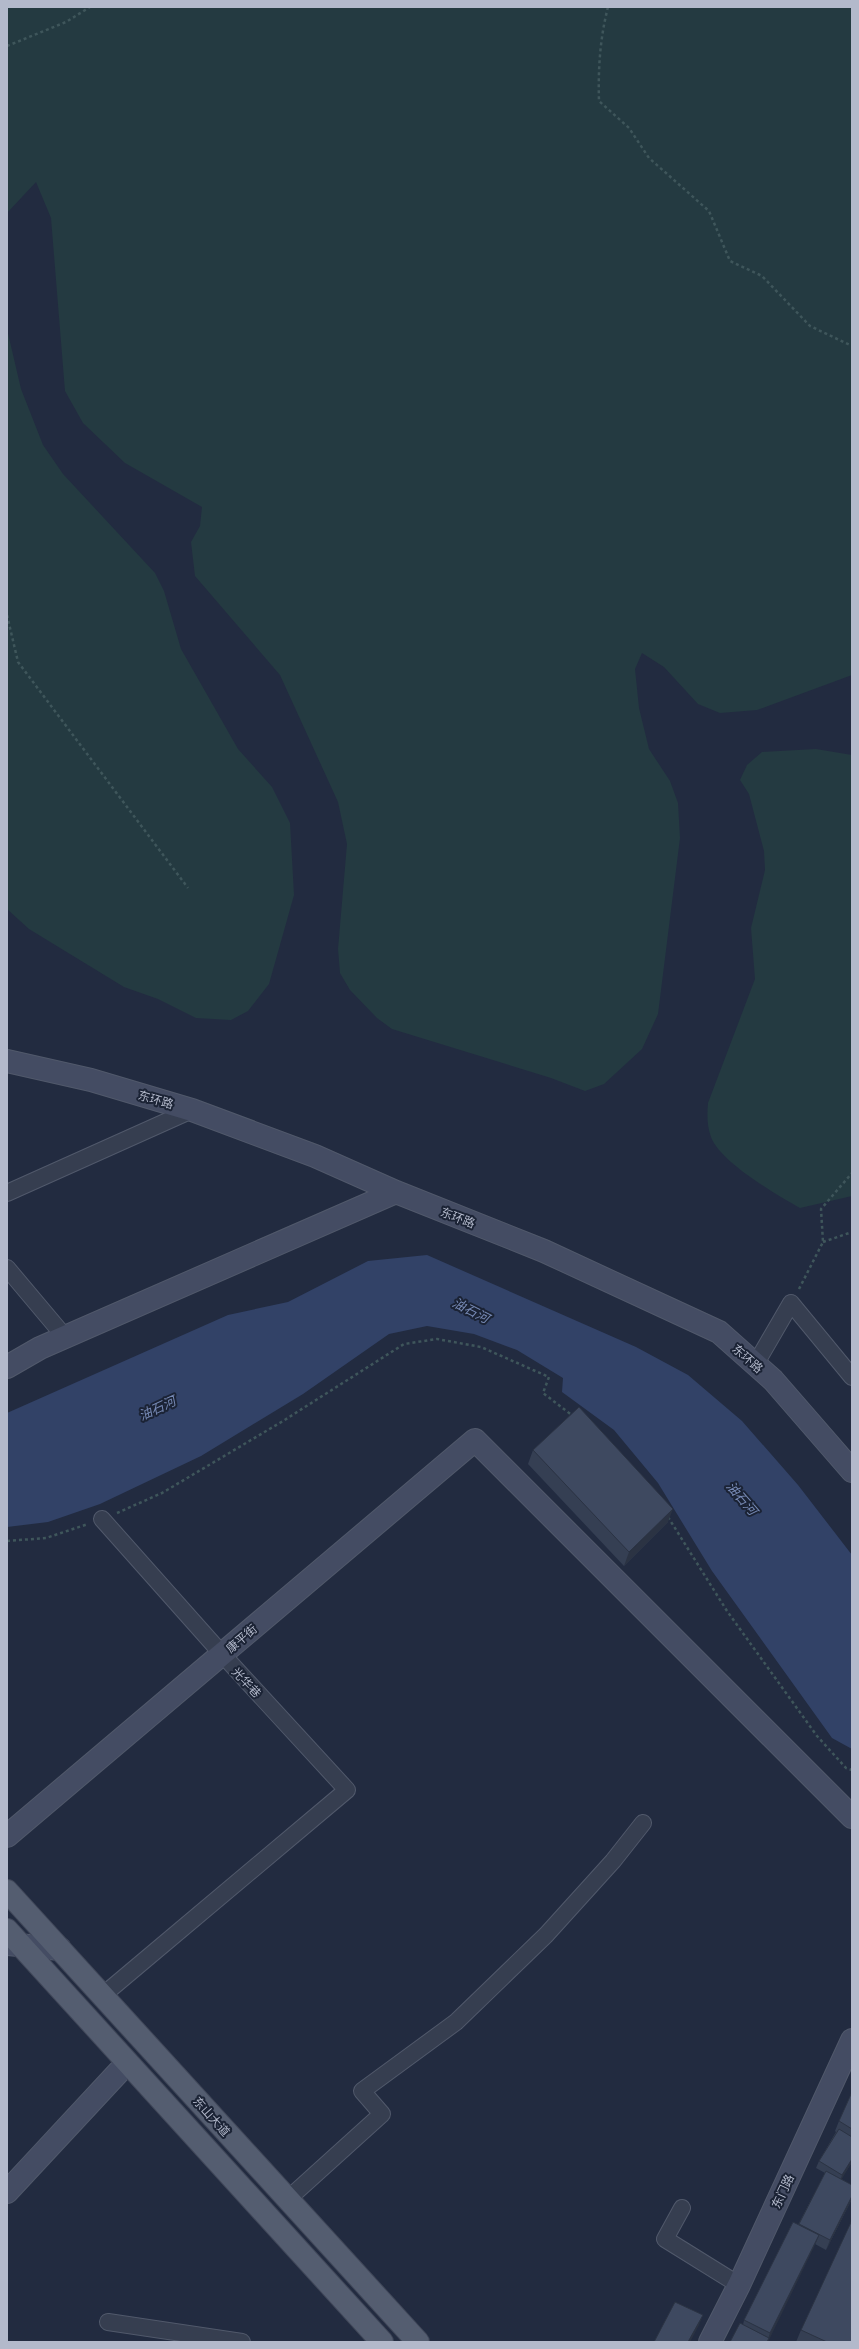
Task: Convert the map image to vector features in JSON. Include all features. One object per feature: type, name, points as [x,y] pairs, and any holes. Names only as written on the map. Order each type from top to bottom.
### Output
[{"type":"main road","name":"东山大道","points":[[7,1891],[418,2342]]},
{"type":"main road","points":[[11,1940],[127,2063],[382,2342]]},
{"type":"street","name":"东环路","points":[[7,1061],[91,1080],[192,1110],[315,1156],[396,1192],[544,1251],[661,1304],[718,1332],[774,1380],[852,1471]]},
{"type":"street","points":[[7,1194],[192,1110]]},
{"type":"street","points":[[7,1367],[40,1348],[396,1192]]},
{"type":"street","points":[[7,1268],[65,1337]]},
{"type":"street","points":[[756,1365],[791,1303],[852,1377]]},
{"type":"street","name":"康平街","points":[[7,1836],[476,1440],[852,1817]]},
{"type":"street","name":"光华巷","points":[[102,1519],[222,1654],[347,1790],[102,1996]]},
{"type":"street","points":[[288,2200],[382,2114],[362,2091],[456,2022],[546,1935],[613,1861],[643,1823]]},
{"type":"street","points":[[11,1940],[60,1949]]},
{"type":"street","name":"东门路","points":[[710,2342],[739,2285],[852,2040]]},
{"type":"street","points":[[7,2192],[127,2063]]},
{"type":"street","points":[[682,2208],[665,2239],[739,2285]]},
{"type":"street","points":[[108,2322],[242,2342]]},
{"type":"path","points":[[7,46],[66,22],[90,7]]},
{"type":"path","points":[[608,7],[602,32],[598,74],[599,101],[629,128],[649,158],[709,211],[730,261],[762,276],[810,326],[852,346]]},
{"type":"path","points":[[7,615],[18,662],[188,888]]},
{"type":"path","points":[[791,1303],[823,1242],[821,1209],[852,1173]]},
{"type":"path","points":[[823,1242],[852,1232]]},
{"type":"path","points":[[7,1541],[46,1538],[102,1519],[162,1493],[283,1421],[404,1344],[438,1339],[481,1347],[549,1377],[543,1393],[577,1418]]},
{"type":"path","points":[[665,1514],[727,1611],[808,1724],[846,1768],[852,1770]]},
{"type":"shaded area","points":[[7,7],[852,7],[852,675],[757,710],[720,713],[698,704],[664,667],[642,653],[635,669],[639,708],[649,749],[670,781],[678,803],[680,838],[658,1014],[642,1049],[604,1084],[585,1091],[551,1078],[392,1029],[377,1018],[350,990],[340,973],[338,949],[347,844],[338,802],[280,675],[195,576],[191,542],[200,526],[202,507],[125,463],[83,423],[65,391],[51,218],[36,182],[7,213]]},
{"type":"shaded area","points":[[7,329],[21,389],[43,445],[63,474],[155,573],[164,591],[181,649],[238,749],[272,787],[290,823],[294,895],[269,984],[248,1011],[231,1020],[196,1018],[158,999],[124,987],[29,929],[7,909]]},
{"type":"shaded area","points":[[816,749],[852,755],[852,1196],[800,1208],[750,1177],[725,1157],[716,1147],[711,1137],[707,1112],[708,1103],[755,979],[751,928],[765,870],[764,851],[749,794],[740,780],[747,765],[762,752]]},
{"type":"water","name":"油石河","points":[[427,1255],[636,1347],[688,1375],[742,1421],[798,1485],[852,1555],[852,1749],[832,1738],[712,1571],[658,1483],[614,1430],[562,1392],[563,1378],[517,1350],[474,1334],[427,1326],[389,1334],[303,1394],[201,1456],[100,1504],[48,1522],[7,1527],[7,1413],[228,1315],[288,1302],[368,1261]]},
{"type":"building","points":[[579,1407],[673,1509],[629,1552],[533,1450]]},
{"type":"building","points":[[852,2092],[852,2129],[839,2121]]},
{"type":"building","points":[[839,2129],[852,2137],[852,2159],[842,2175],[819,2161]]},
{"type":"building","points":[[826,2171],[852,2185],[852,2196],[830,2240],[799,2224]]},
{"type":"building","points":[[852,2220],[852,2342],[827,2342],[801,2330]]},
{"type":"building","points":[[793,2222],[819,2235],[770,2333],[744,2320]]},
{"type":"building","points":[[675,2302],[703,2315],[688,2342],[654,2342]]},
{"type":"building","points":[[740,2323],[769,2338],[767,2342],[730,2342]]}]
